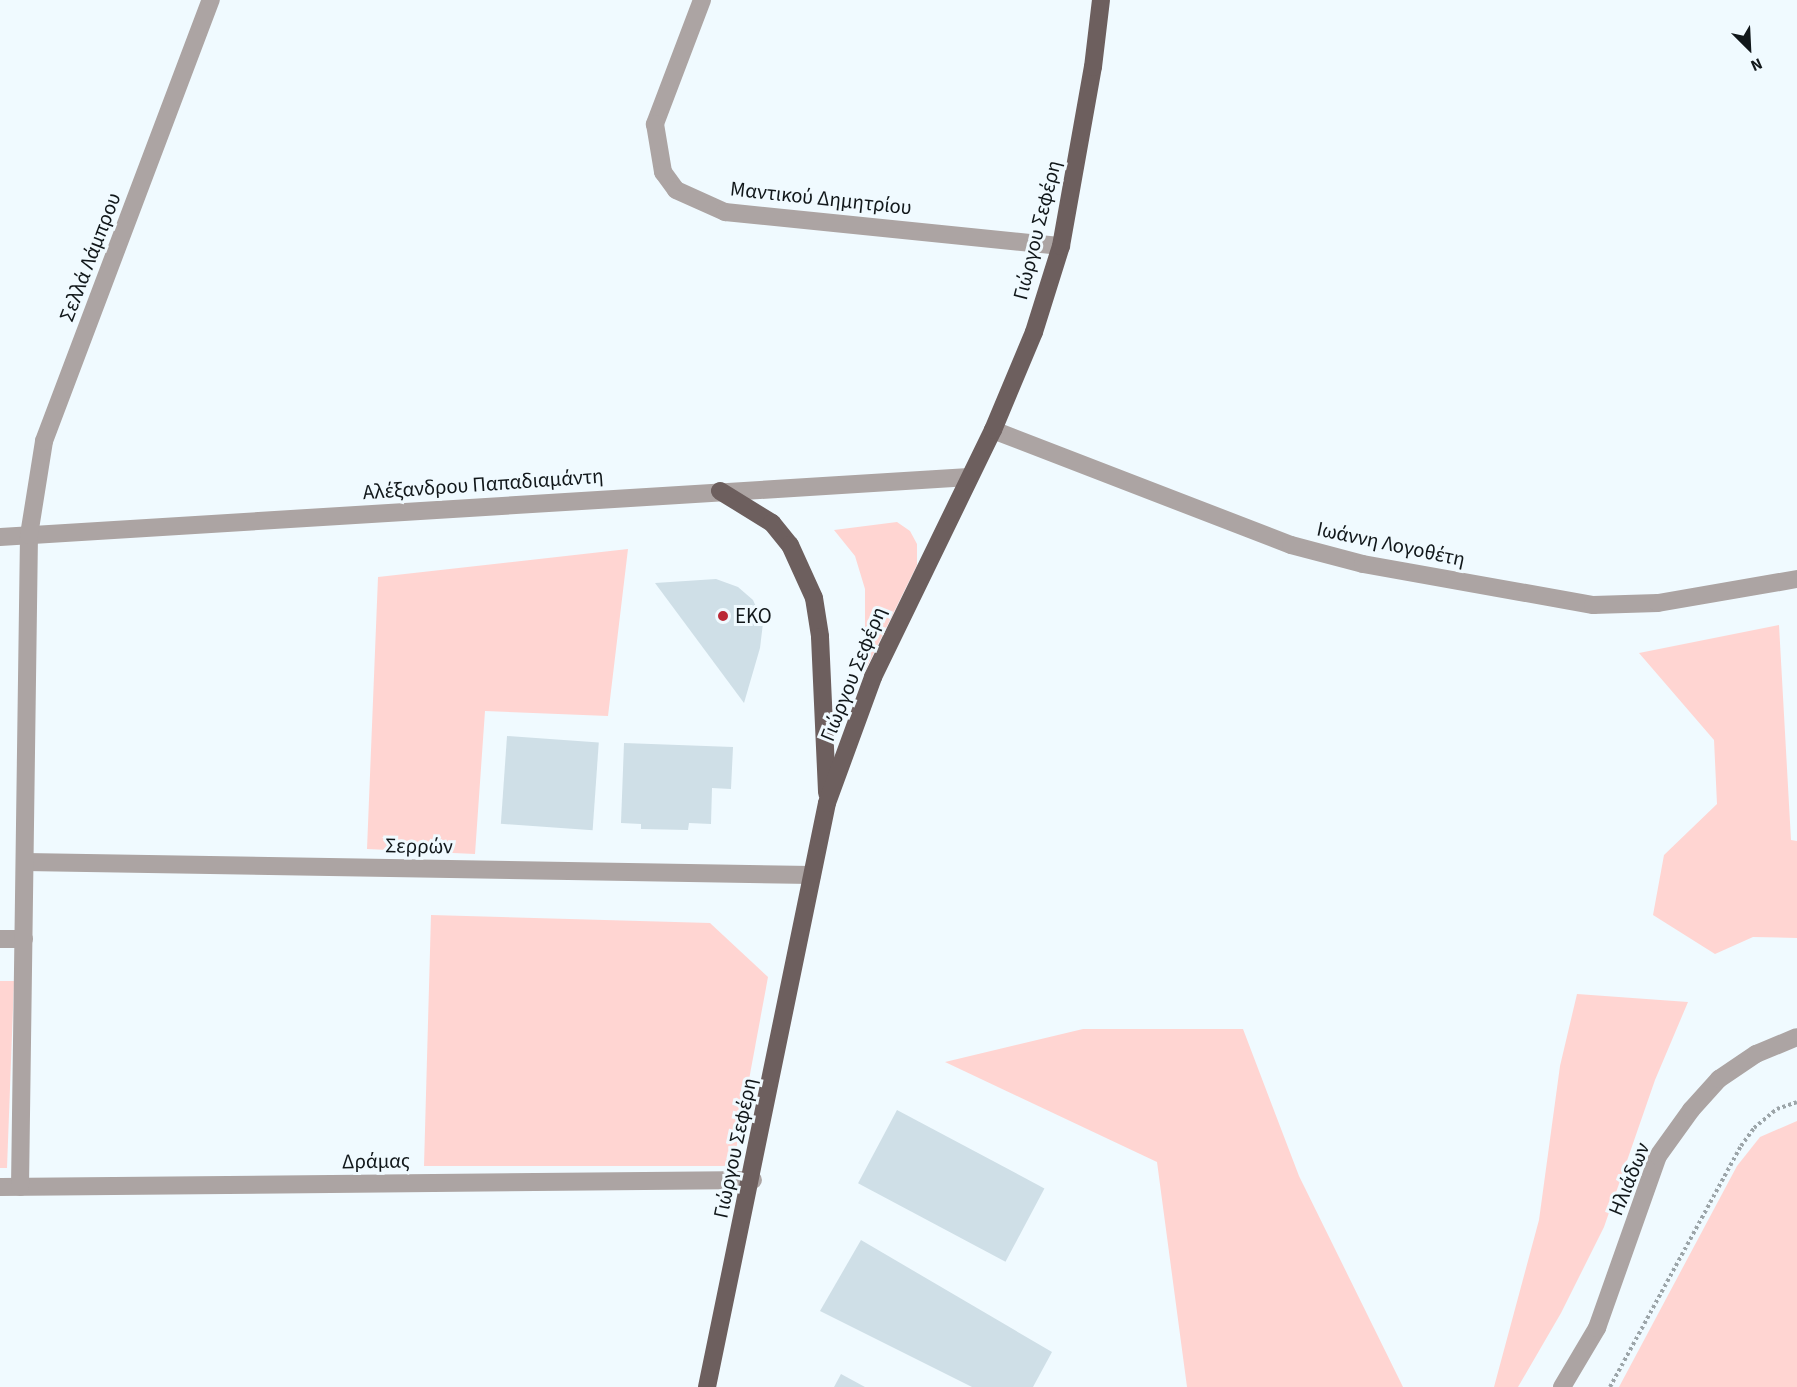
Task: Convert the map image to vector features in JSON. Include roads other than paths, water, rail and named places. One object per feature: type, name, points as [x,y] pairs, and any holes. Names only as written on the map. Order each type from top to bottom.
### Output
[{"type":"main road","name":"Γιώργου Σεφέρη","points":[[707,1387],[753,1180],[827,803],[873,677],[993,430],[1034,332],[1060,246],[1093,68],[1101,0]]},
{"type":"main road","points":[[720,491],[771,523],[790,545],[814,598],[820,637],[827,803]]},
{"type":"street","name":"Σελλά Λάμπρου","points":[[20,1187],[29,535],[44,441],[211,0]]},
{"type":"street","name":"Μαντικού Δημητρίου","points":[[702,0],[655,124],[663,172],[676,190],[725,212],[1060,246]]},
{"type":"street","name":"Ιωάννη Λογοθέτη","points":[[993,430],[1291,545],[1363,564],[1593,605],[1658,603],[1797,579]]},
{"type":"street","name":"Αλέξανδρου Παπαδιαμάντη","points":[[0,537],[969,477]]},
{"type":"street","name":"Σερρών","points":[[25,862],[812,875]]},
{"type":"street","points":[[0,939],[24,939]]},
{"type":"street","name":"Ηλιάδων","points":[[1562,1387],[1597,1328],[1658,1156],[1691,1110],[1719,1079],[1756,1054],[1797,1037]]},
{"type":"street","name":"Δράμας","points":[[0,1187],[753,1180]]},
{"type":"place","name":"EKO","points":[[723,616]]}]
